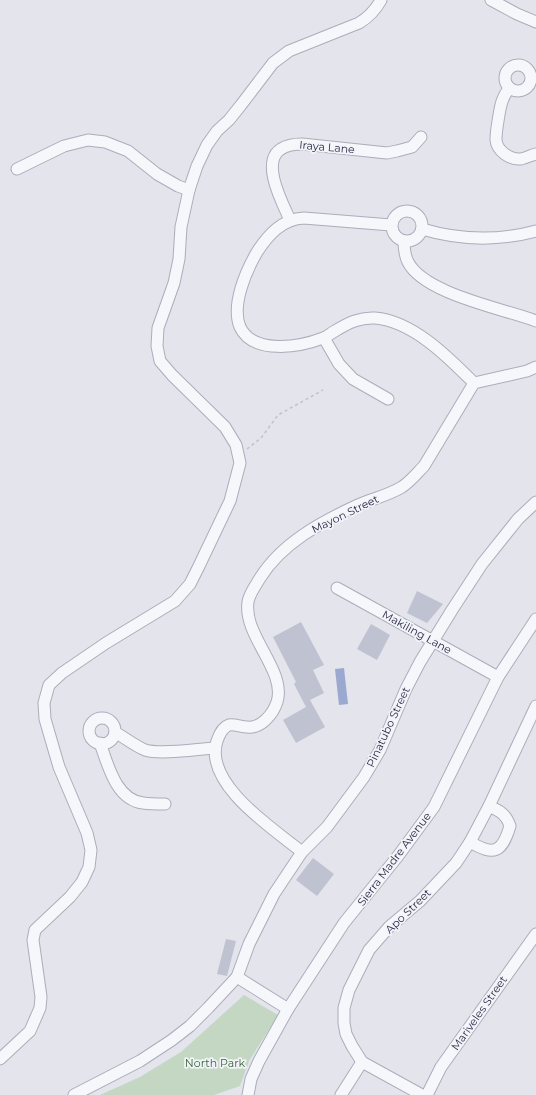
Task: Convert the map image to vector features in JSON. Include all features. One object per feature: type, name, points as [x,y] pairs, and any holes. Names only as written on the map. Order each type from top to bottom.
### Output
[{"type":"street","points":[[0,1059],[30,1031],[40,1008],[41,997],[33,940],[35,930],[70,897],[82,882],[89,867],[91,850],[87,833],[59,767],[45,719],[44,703],[49,685],[62,673],[106,643],[175,601],[190,584],[230,500],[240,463],[232,437],[225,427],[172,375],[160,361],[157,346],[158,328],[174,283],[179,259],[181,226],[197,166],[207,145],[217,131],[229,120],[273,63],[289,51],[358,23],[369,17],[381,0]]},
{"type":"street","points":[[491,0],[536,22]]},
{"type":"street","points":[[518,65],[533,72],[530,84],[524,90],[517,92],[509,89],[505,76],[509,68],[518,65]]},
{"type":"street","points":[[509,89],[504,95],[500,108],[496,133],[498,146],[502,152],[516,159],[536,154]]},
{"type":"street","name":"Iraya Lane","points":[[290,220],[274,182],[272,167],[275,157],[282,148],[302,144],[387,153],[412,146],[421,137]]},
{"type":"street","points":[[17,169],[64,146],[88,140],[105,142],[128,151],[157,174],[178,186],[190,190]]},
{"type":"street","points":[[408,211],[417,215],[420,219],[422,229],[417,238],[408,242],[399,240],[393,234],[391,225],[392,220],[398,213],[408,211]]},
{"type":"street","points":[[391,225],[304,218],[290,220],[281,225],[273,232],[251,263],[241,290],[238,308],[238,322],[242,330],[249,339],[260,344],[274,347],[290,346],[305,344],[324,338],[347,323],[361,319],[374,318],[386,320],[409,329],[451,360],[474,383],[527,371],[536,367]]},
{"type":"street","points":[[422,229],[468,238],[510,236],[536,231]]},
{"type":"street","points":[[404,241],[409,263],[413,269],[431,283],[443,290],[476,302],[536,321]]},
{"type":"street","points":[[324,338],[339,364],[353,378],[388,399]]},
{"type":"street","name":"Mayon Street","points":[[215,748],[217,739],[223,729],[236,725],[248,727],[258,726],[273,710],[277,700],[278,689],[276,677],[258,642],[249,616],[248,602],[251,593],[262,574],[273,561],[303,534],[338,514],[402,487],[414,478],[424,466],[474,383]]},
{"type":"street","name":"Pinatubo Street","points":[[237,977],[249,944],[274,894],[302,852],[327,827],[364,777],[380,750],[420,662],[433,641],[482,564],[518,519],[536,502]]},
{"type":"street","name":"Makiling Lane","points":[[337,588],[498,677]]},
{"type":"street","name":"Sierra Madre Avenue","points":[[248,1095],[251,1079],[259,1061],[288,1008],[344,924],[398,856],[434,806],[498,677],[536,619]]},
{"type":"street","name":"Apo Street","points":[[422,1095],[362,1062],[352,1046],[345,1029],[344,1008],[349,990],[369,950],[389,927],[420,901],[456,863],[470,842],[489,806],[536,706]]},
{"type":"street","points":[[100,743],[108,742],[114,736],[115,732],[113,724],[110,720],[101,718],[93,722],[91,725],[90,734],[92,738],[100,743],[117,786],[134,800],[142,803],[165,804]]},
{"type":"street","points":[[115,732],[147,751],[180,751],[215,748],[218,767],[224,781],[237,798],[302,852]]},
{"type":"street","points":[[470,842],[484,850],[492,851],[504,843],[510,826],[507,817],[499,810],[489,806]]},
{"type":"street","name":"Mariveles Street","points":[[427,1095],[441,1067],[536,934]]},
{"type":"street","points":[[74,1095],[140,1061],[172,1040],[190,1026],[237,977],[288,1008]]},
{"type":"street","points":[[342,1095],[362,1062]]},
{"type":"path","points":[[238,454],[250,448],[261,438],[278,415],[323,390]]},
{"type":"green space","name":"North Park","points":[[244,995],[278,1015],[249,1061],[240,1086],[214,1095],[100,1095],[140,1077],[181,1052]]},
{"type":"water","points":[[344,668],[348,704],[339,705],[335,669]]},
{"type":"building","points":[[417,591],[443,604],[427,623],[407,613]]},
{"type":"building","points":[[301,622],[324,665],[313,670],[324,693],[310,700],[325,727],[296,743],[283,720],[306,707],[294,684],[296,682],[273,637]]},
{"type":"building","points":[[371,624],[390,635],[377,660],[357,649]]},
{"type":"building","points":[[313,858],[334,874],[317,896],[296,880]]},
{"type":"building","points":[[226,939],[236,941],[227,976],[217,974]]}]
